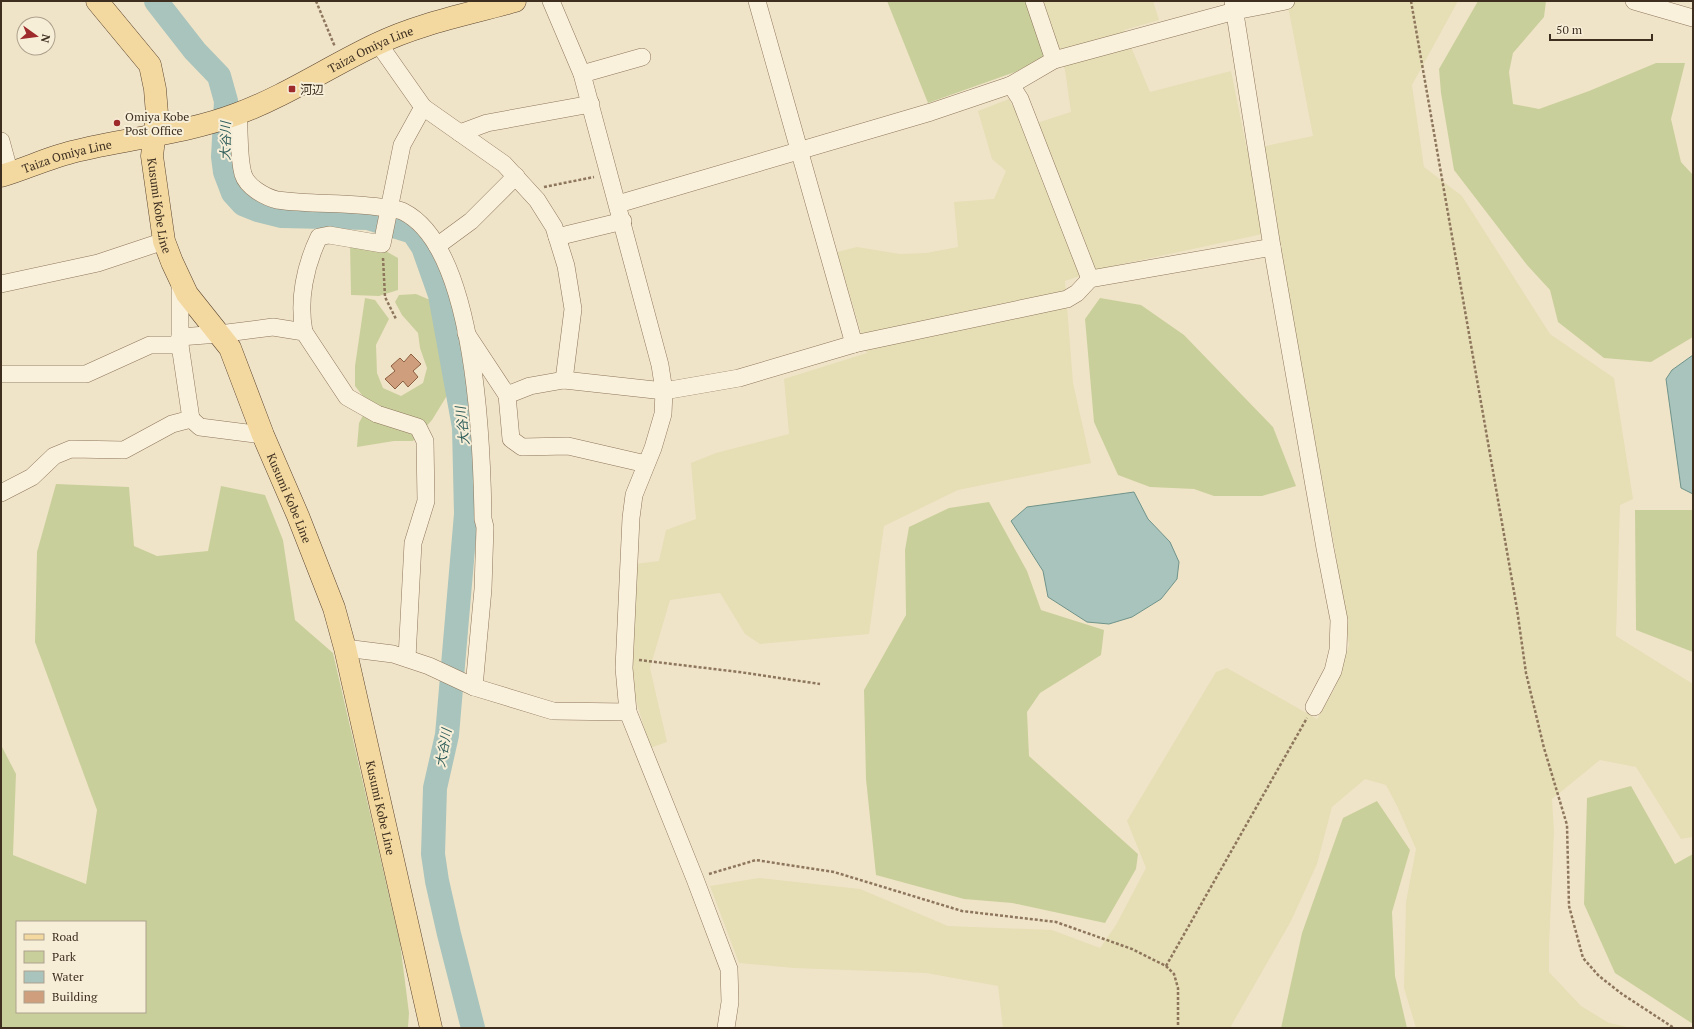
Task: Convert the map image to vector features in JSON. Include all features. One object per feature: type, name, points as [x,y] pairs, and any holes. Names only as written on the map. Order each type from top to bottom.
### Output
[{"type":"main road","name":"Kusumi Kobe Line","points":[[97,1],[150,65],[155,89],[157,114],[152,156],[164,241],[187,294],[230,348],[263,435],[298,516],[334,608],[345,648],[431,1028]]},
{"type":"main road","name":"Taiza Omiya Line","points":[[5,175],[71,152],[155,136],[229,117],[286,92],[378,43],[421,28],[515,1]]},
{"type":"street","points":[[551,1],[582,74],[591,104],[660,365],[664,391],[663,414],[634,495],[631,518],[624,659],[628,712],[695,879],[729,969],[730,1002],[726,1028]]},
{"type":"street","points":[[757,1],[854,344]]},
{"type":"street","points":[[1034,1],[1054,60]]},
{"type":"street","points":[[618,204],[932,112],[1011,84],[1054,60],[1234,6],[1286,1]]},
{"type":"street","points":[[1634,1],[1693,18]]},
{"type":"street","points":[[1234,6],[1272,247],[1339,620],[1338,650],[1333,671],[1314,707]]},
{"type":"street","points":[[378,43],[423,107],[504,164],[537,200],[550,222],[557,237],[566,266],[573,309],[564,380]]},
{"type":"street","points":[[582,74],[642,57]]},
{"type":"street","points":[[1011,84],[1020,100],[1090,280]]},
{"type":"street","points":[[460,133],[487,123],[591,104]]},
{"type":"street","points":[[407,658],[413,543],[426,501],[425,441],[418,427],[377,414],[347,397],[304,332],[302,320],[303,289],[311,253],[318,237],[330,235],[382,241],[402,145],[423,107]]},
{"type":"street","points":[[229,117],[244,175],[257,190],[268,197],[290,202],[372,206],[388,213],[402,211],[416,219],[432,236],[446,264],[456,290],[475,375],[485,527],[483,589],[474,687]]},
{"type":"street","points":[[1,141],[5,175]]},
{"type":"street","points":[[437,246],[472,221],[516,176]]},
{"type":"street","points":[[557,237],[623,222]]},
{"type":"street","points":[[1,284],[98,263],[164,241]]},
{"type":"street","points":[[506,395],[530,386],[564,380],[664,391],[739,378],[854,344],[1067,299],[1077,294],[1090,280],[1272,247]]},
{"type":"street","points":[[180,280],[180,341],[191,419],[200,426],[263,435]]},
{"type":"street","points":[[1,374],[86,374],[150,345],[273,327],[304,332]]},
{"type":"street","points":[[466,333],[506,395],[511,439],[522,447],[568,446],[646,464]]},
{"type":"street","points":[[1,493],[32,477],[54,456],[71,449],[124,450],[172,424],[191,419]]},
{"type":"street","points":[[345,648],[393,654],[407,658],[429,666],[474,687],[553,712],[628,712]]},
{"type":"path","points":[[316,1],[342,63]]},
{"type":"path","points":[[1411,1],[1517,609],[1526,673],[1544,748],[1567,825],[1569,906],[1583,958],[1599,976],[1622,994],[1674,1028]]},
{"type":"path","points":[[529,191],[610,174]]},
{"type":"path","points":[[382,241],[385,297],[396,319]]},
{"type":"path","points":[[624,659],[670,662],[820,684]]},
{"type":"path","points":[[1166,966],[1314,707]]},
{"type":"path","points":[[695,879],[756,860],[834,872],[962,911],[1056,922],[1132,949],[1166,966],[1174,974],[1178,988],[1178,1028]]},
{"type":"shaded area","points":[[1042,1],[1153,1],[1159,20],[1124,30],[1150,92],[1231,71],[1247,150],[1313,136],[1287,1],[1458,1],[1412,85],[1424,167],[1462,196],[1550,334],[1614,378],[1633,499],[1620,505],[1616,636],[1693,684],[1693,837],[1681,839],[1636,767],[1600,760],[1552,799],[1554,832],[1549,972],[1581,1006],[1609,1023],[1632,1028],[1416,1028],[1404,988],[1406,902],[1416,849],[1386,785],[1365,779],[1332,807],[1317,864],[1291,921],[1231,1026],[1233,1028],[1003,1028],[998,986],[926,973],[794,968],[739,963],[710,886],[759,878],[860,889],[948,926],[1052,930],[1100,948],[1116,925],[1146,868],[1127,821],[1216,672],[1227,668],[1317,719],[1335,688],[1349,645],[1335,550],[1277,231],[1104,268],[1065,281],[1073,383],[1091,463],[958,490],[884,526],[869,634],[760,644],[745,634],[720,593],[670,600],[650,668],[667,742],[650,748],[632,687],[635,564],[659,561],[666,530],[696,519],[691,463],[716,453],[789,434],[784,379],[867,353],[837,252],[857,247],[900,254],[926,253],[958,247],[954,202],[994,199],[1006,171],[992,159],[978,111],[1009,99],[1024,127],[1071,112],[1065,70]]},
{"type":"green space","points":[[887,1],[1027,1],[1046,56],[1015,72],[928,103]]},
{"type":"green space","points":[[1478,1],[1546,1],[1544,17],[1513,53],[1509,72],[1513,104],[1539,109],[1589,91],[1656,63],[1685,63],[1671,119],[1681,162],[1693,175],[1693,337],[1651,362],[1604,358],[1558,322],[1550,290],[1527,265],[1454,170],[1441,93],[1439,69]]},
{"type":"green space","points":[[350,245],[382,249],[398,258],[398,290],[379,296],[351,295]]},
{"type":"green space","points":[[416,294],[435,302],[451,389],[432,420],[413,441],[394,441],[357,447],[359,423],[369,404],[355,386],[355,366],[365,298],[375,300],[389,319],[376,345],[377,373],[383,388],[401,396],[423,383],[427,368],[420,348],[418,333],[402,315],[395,302],[399,295]]},
{"type":"green space","points":[[1100,298],[1141,305],[1184,335],[1273,427],[1296,486],[1262,496],[1214,496],[1194,489],[1150,487],[1118,475],[1094,422],[1085,319]]},
{"type":"green space","points":[[56,484],[129,487],[134,546],[157,556],[208,551],[221,486],[265,495],[283,540],[295,620],[333,653],[400,943],[409,1013],[408,1028],[1,1028],[1,745],[16,774],[13,855],[86,884],[97,810],[35,642],[37,552]]},
{"type":"green space","points":[[989,502],[1027,571],[1041,610],[1104,630],[1101,655],[1040,693],[1027,712],[1029,756],[1138,854],[1136,869],[1105,923],[1012,903],[964,899],[876,875],[866,779],[864,690],[906,615],[905,550],[909,527],[949,508]]},
{"type":"green space","points":[[1635,510],[1693,510],[1693,652],[1636,630]]},
{"type":"green space","points":[[1631,786],[1675,864],[1693,854],[1693,1024],[1615,973],[1584,904],[1587,798]]},
{"type":"green space","points":[[1377,801],[1410,850],[1392,912],[1395,976],[1407,1028],[1281,1028],[1302,933],[1343,818]]},
{"type":"water","points":[[1693,355],[1693,494],[1681,488],[1666,379],[1672,370]]},
{"type":"water","points":[[1134,492],[1148,519],[1170,542],[1179,562],[1177,579],[1161,599],[1132,617],[1109,624],[1087,622],[1048,597],[1043,571],[1011,521],[1027,507]]},
{"type":"building","points":[[411,354],[421,364],[413,371],[418,377],[408,387],[403,381],[395,389],[385,379],[395,371],[391,366],[400,358],[404,362]]},
{"type":"waterway","name":"大谷川","points":[[156,1],[195,51],[219,76],[226,101],[223,157],[225,172],[233,193],[243,204],[258,210],[282,216],[368,218],[413,232],[423,247],[440,295],[464,427],[466,514],[447,735],[435,788],[433,854],[437,881],[449,934],[473,1028]]},
{"type":"place","name":"河辺","points":[[292,89]]},
{"type":"place","name":"Omiya Kobe Post Office","points":[[117,123]]}]
